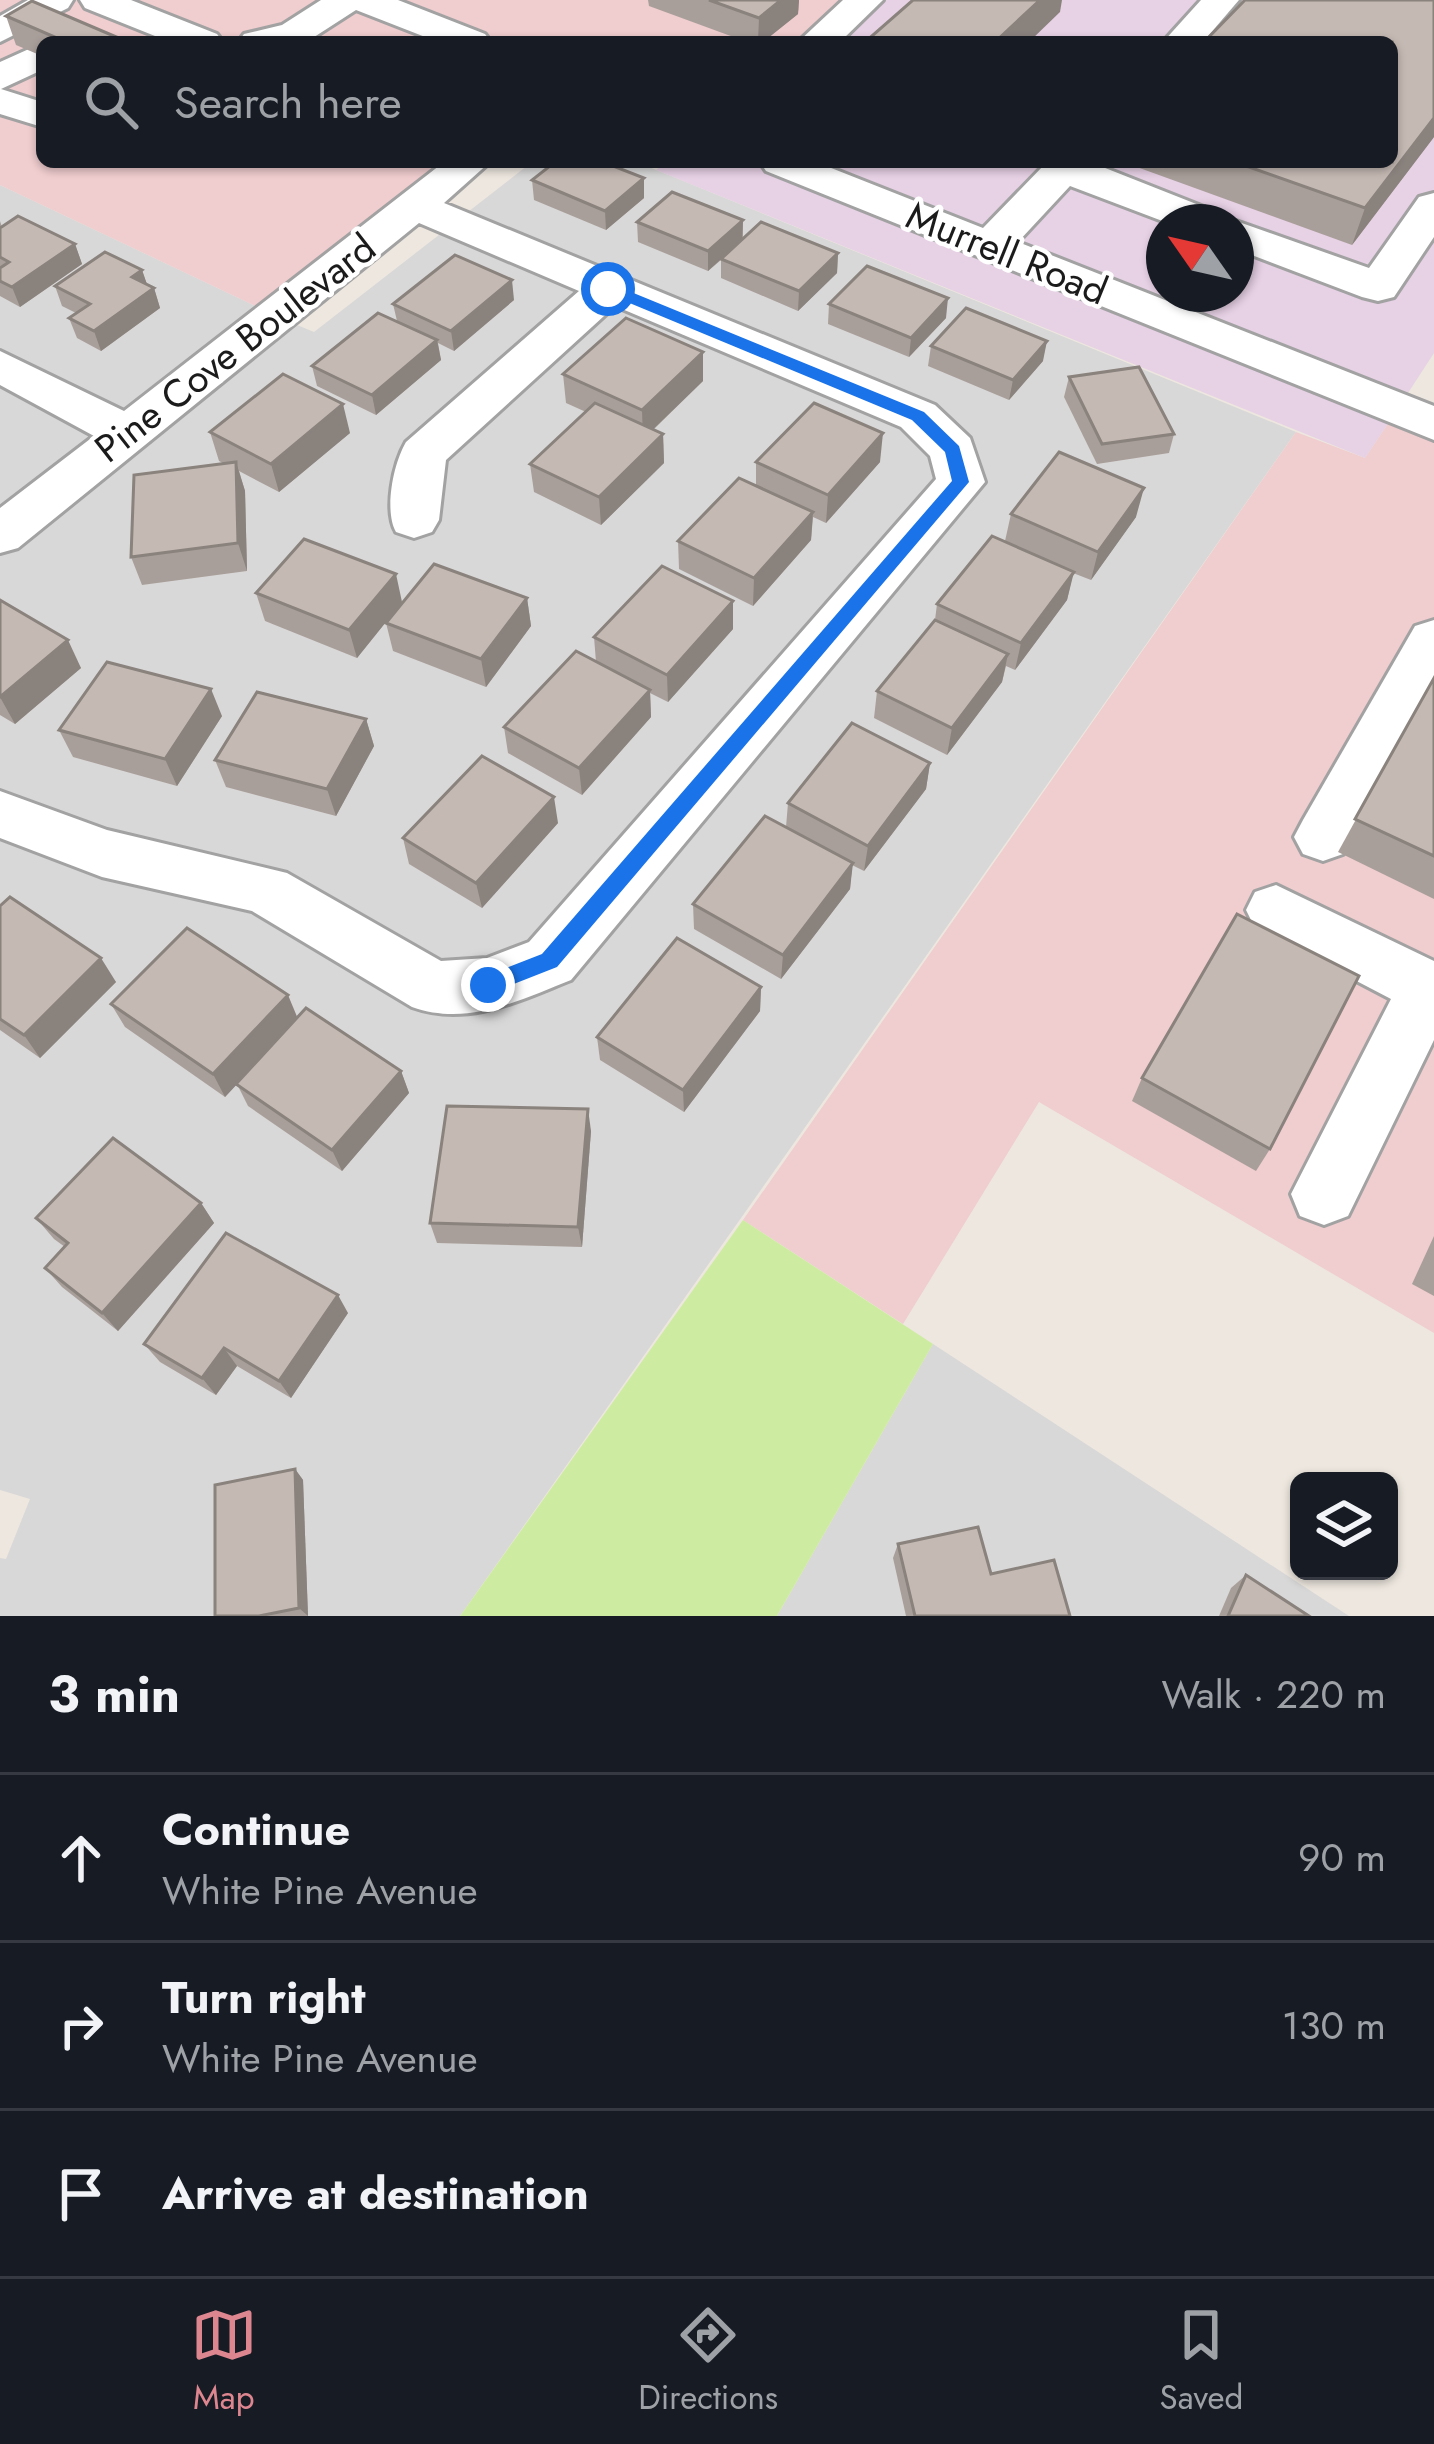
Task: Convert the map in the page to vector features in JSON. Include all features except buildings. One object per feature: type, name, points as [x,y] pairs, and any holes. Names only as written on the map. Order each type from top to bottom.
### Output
[{"type":"street","points":[[282,36],[295,33],[346,0]]},
{"type":"street","points":[[365,0],[457,36]]},
{"type":"street","points":[[824,36],[865,0]]},
{"type":"street","points":[[1188,36],[1221,0]]},
{"type":"street","points":[[100,13],[182,36]]},
{"type":"street","points":[[0,78],[36,58]]},
{"type":"street","points":[[0,101],[36,113]]},
{"type":"street","name":"Pine Cove Boulevard","points":[[0,535],[462,168]]},
{"type":"street","name":"Murrell Road","points":[[795,168],[1434,424]]},
{"type":"street","points":[[990,246],[1065,168]]},
{"type":"street","points":[[1072,168],[1160,204]]},
{"type":"street","points":[[0,814],[102,854],[266,890],[434,988],[488,985],[550,961],[961,482],[953,450],[918,416],[414,206]]},
{"type":"street","points":[[1254,241],[1378,287],[1434,206]]},
{"type":"street","points":[[414,520],[423,454],[608,289]]},
{"type":"street","points":[[0,366],[127,434]]},
{"type":"street","points":[[1323,837],[1434,640]]},
{"type":"street","points":[[1276,910],[1431,990],[1324,1194]]},
{"type":"shaded area","points":[[0,0],[341,0],[432,36],[36,36],[36,168],[441,168],[262,309],[0,185]]},
{"type":"shaded area","points":[[391,0],[859,0],[816,36],[483,36]]},
{"type":"shaded area","points":[[859,0],[1434,0],[1434,353],[1404,399],[1184,312],[1254,312],[1254,204],[1146,204],[1146,297],[821,168],[1398,168],[1398,36],[816,36]]},
{"type":"shaded area","points":[[524,168],[652,168],[1296,432],[460,1616],[0,1616],[0,1558],[6,1559],[30,1499],[0,1490],[0,835],[255,908],[420,1005],[570,974],[979,490],[973,451],[464,215]]},
{"type":"shaded area","points":[[768,168],[1391,419],[1365,458],[656,170]]},
{"type":"shaded area","points":[[0,185],[262,309],[126,416],[0,350]]},
{"type":"shaded area","points":[[444,231],[583,291],[404,453],[392,532],[432,535],[442,459],[614,304],[905,424],[935,453],[940,477],[533,944],[480,964],[441,966],[0,790],[0,556],[290,322],[314,332]]},
{"type":"shaded area","points":[[0,383],[100,436],[0,515]]},
{"type":"shaded area","points":[[1391,419],[1434,436],[1434,1333],[1039,1102],[903,1324],[743,1220],[1296,432],[1365,458]]},
{"type":"shaded area","points":[[933,1344],[1349,1616],[777,1616]]},
{"type":"green space","points":[[743,1220],[933,1344],[777,1616],[460,1616]]},
{"type":"route","points":[[488,985],[550,961],[961,482],[953,450],[918,416],[608,289]]}]
